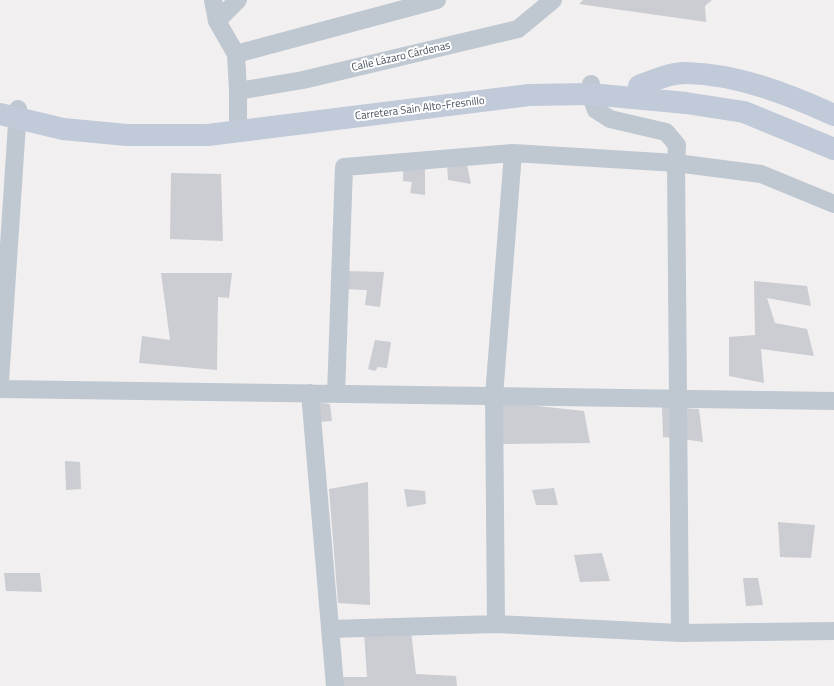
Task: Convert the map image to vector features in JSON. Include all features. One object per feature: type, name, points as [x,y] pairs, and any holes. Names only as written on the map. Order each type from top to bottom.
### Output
[{"type":"main road","points":[[639,86],[666,76],[686,73],[733,79],[796,98],[834,115]]},
{"type":"main road","points":[[9,110],[37,116],[140,125],[238,125],[550,83],[744,112],[834,149]]},
{"type":"main road","points":[[591,89],[639,86],[737,97],[812,122],[834,133]]},
{"type":"street","points":[[214,0],[217,21],[236,54],[238,125]]},
{"type":"street","points":[[217,21],[238,0]]},
{"type":"street","points":[[236,54],[437,0]]},
{"type":"street","name":"Calle Lázaro Cárdenas","points":[[238,91],[303,80],[518,29],[553,0]]},
{"type":"street","points":[[591,89],[596,110],[610,119],[666,132],[677,145],[677,398],[680,633]]},
{"type":"street","points":[[0,381],[9,110]]},
{"type":"street","points":[[496,624],[494,396],[513,153]]},
{"type":"street","points":[[336,394],[344,166],[513,153],[676,163],[762,174],[834,204]]},
{"type":"street","points":[[0,389],[834,401]]},
{"type":"street","points":[[310,393],[335,686]]},
{"type":"street","points":[[330,629],[496,624],[680,633],[834,631]]},
{"type":"building","points":[[583,0],[712,0],[705,6],[706,22],[579,4]]},
{"type":"building","points":[[447,164],[467,165],[471,184],[448,180]]},
{"type":"building","points":[[425,166],[425,195],[410,193],[412,182],[403,181],[403,170]]},
{"type":"building","points":[[171,173],[221,174],[223,241],[170,239]]},
{"type":"building","points":[[344,271],[384,272],[380,307],[365,305],[367,290],[344,289]]},
{"type":"building","points":[[161,273],[232,273],[229,298],[218,297],[217,370],[139,363],[142,336],[170,340]]},
{"type":"building","points":[[754,281],[807,286],[811,306],[767,298],[775,323],[807,329],[814,356],[761,349],[764,383],[729,376],[729,337],[755,335]]},
{"type":"building","points":[[375,340],[391,342],[387,368],[378,367],[375,371],[368,369]]},
{"type":"building","points":[[315,402],[330,404],[332,421],[317,422]]},
{"type":"building","points":[[500,402],[584,411],[590,443],[502,444]]},
{"type":"building","points":[[662,407],[675,407],[674,438],[663,437]]},
{"type":"building","points":[[679,408],[699,409],[703,442],[683,439]]},
{"type":"building","points":[[65,461],[80,462],[81,489],[66,490]]},
{"type":"building","points":[[368,482],[370,605],[338,603],[329,489]]},
{"type":"building","points":[[554,488],[558,505],[536,505],[532,490]]},
{"type":"building","points":[[404,489],[425,491],[426,504],[407,507]]},
{"type":"building","points":[[778,522],[815,525],[811,558],[780,557]]},
{"type":"building","points":[[602,553],[610,581],[580,582],[574,555]]},
{"type":"building","points":[[4,573],[40,573],[42,592],[6,591]]},
{"type":"building","points":[[743,578],[758,578],[763,605],[746,606]]},
{"type":"building","points":[[411,631],[416,674],[456,676],[457,686],[340,686],[339,677],[367,677],[364,632]]}]
